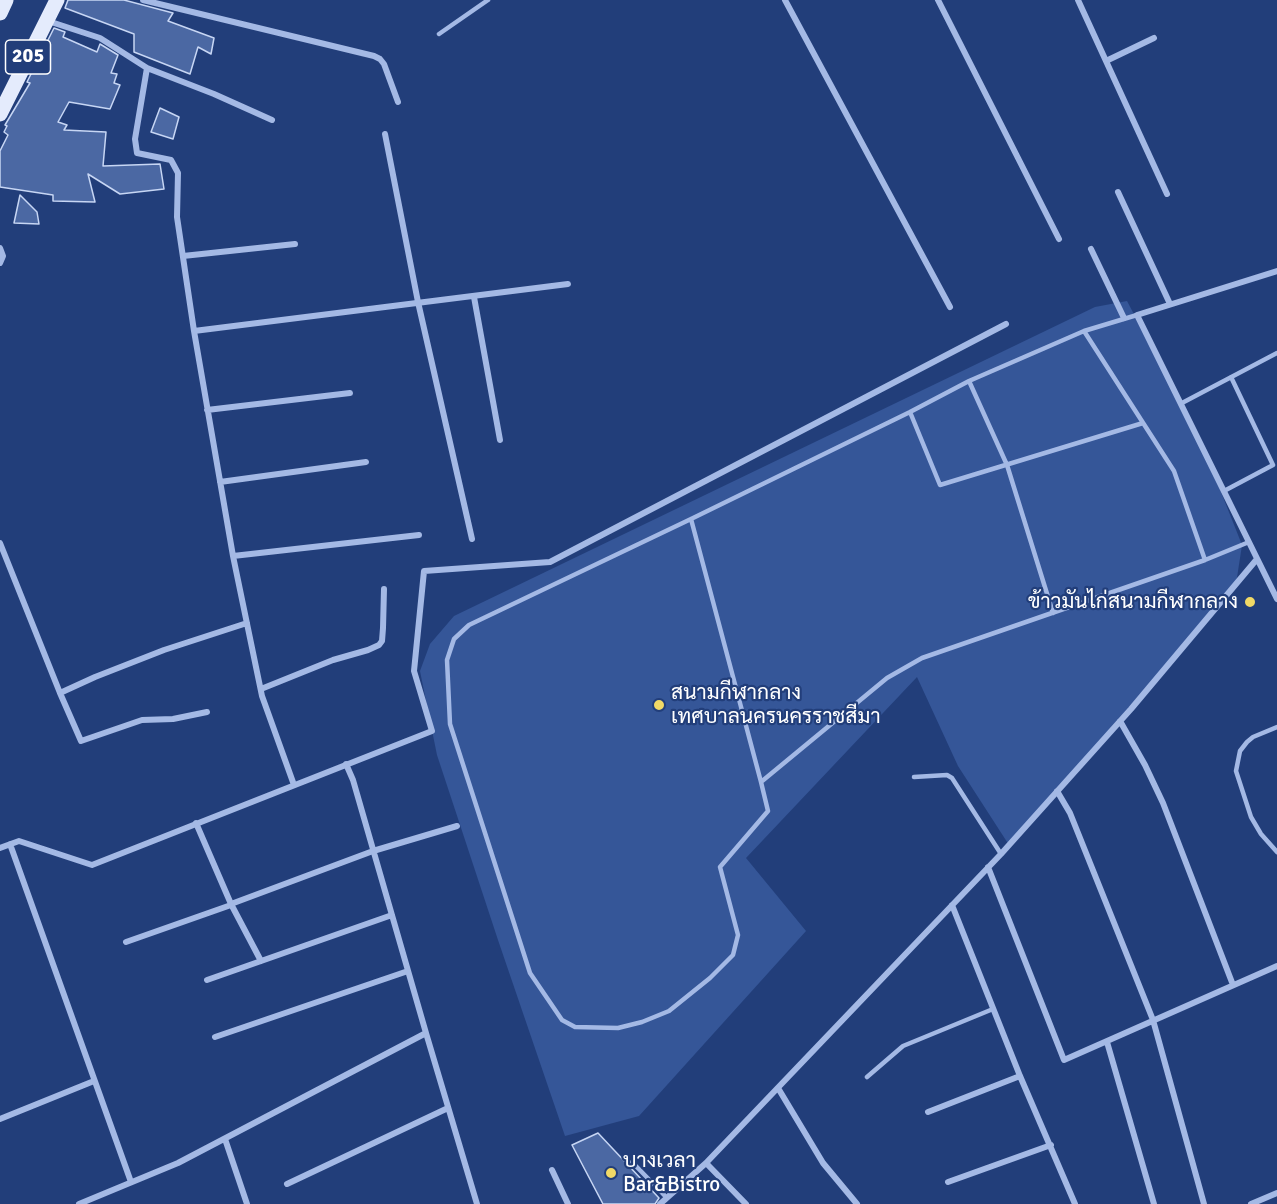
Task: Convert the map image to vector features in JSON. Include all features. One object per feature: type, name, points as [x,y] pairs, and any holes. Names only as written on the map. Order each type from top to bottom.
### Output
[{"type":"main road","name":"205","points":[[0,13],[6,0]]},
{"type":"main road","name":"205","points":[[0,114],[57,0]]},
{"type":"street","points":[[143,0],[374,56],[381,59],[384,64],[398,102]]},
{"type":"street","points":[[938,0],[1059,239]]},
{"type":"street","points":[[1078,0],[1167,194]]},
{"type":"street","points":[[788,1],[950,308]]},
{"type":"street","points":[[46,21],[100,38],[147,68],[272,120]]},
{"type":"street","points":[[1106,61],[1154,38]]},
{"type":"street","points":[[147,68],[135,139],[137,153],[171,160],[178,173],[177,217],[207,410],[233,555],[261,689],[294,785]]},
{"type":"street","points":[[385,134],[418,302],[472,539]]},
{"type":"street","points":[[1118,192],[1170,304]]},
{"type":"street","points":[[183,256],[295,244]]},
{"type":"street","points":[[0,248],[3,256],[0,263]]},
{"type":"street","points":[[1091,249],[1124,318]]},
{"type":"street","points":[[1277,272],[1137,315],[1277,599]]},
{"type":"street","points":[[194,331],[568,284]]},
{"type":"street","points":[[474,297],[500,440]]},
{"type":"street","points":[[0,849],[19,841],[92,865],[432,731],[414,671],[424,571],[550,562],[1006,324]]},
{"type":"street","points":[[207,410],[351,393]]},
{"type":"street","points":[[220,482],[366,462]]},
{"type":"street","points":[[233,555],[419,535]]},
{"type":"street","points":[[0,543],[81,741],[142,720],[173,719],[207,712]]},
{"type":"street","points":[[660,1204],[706,1163],[1001,854],[1120,721],[1257,559]]},
{"type":"street","points":[[261,689],[333,660],[379,645],[382,641],[384,589]]},
{"type":"street","points":[[60,693],[95,676],[247,622]]},
{"type":"street","points":[[1120,721],[1146,765],[1163,803],[1233,985]]},
{"type":"street","points":[[346,764],[353,780],[477,1204]]},
{"type":"street","points":[[1056,791],[1070,813],[1153,1020],[1204,1204]]},
{"type":"street","points":[[196,823],[231,904],[261,961]]},
{"type":"street","points":[[126,942],[373,851],[457,826]]},
{"type":"street","points":[[10,844],[131,1182]]},
{"type":"street","points":[[988,867],[1064,1060],[1277,966]]},
{"type":"street","points":[[952,904],[1020,1076],[1075,1204]]},
{"type":"street","points":[[207,980],[392,915]]},
{"type":"street","points":[[215,1037],[408,971]]},
{"type":"street","points":[[79,1204],[178,1163],[426,1034]]},
{"type":"street","points":[[1107,1042],[1154,1204]]},
{"type":"street","points":[[928,1112],[1020,1076]]},
{"type":"street","points":[[0,1119],[94,1080]]},
{"type":"street","points":[[778,1088],[823,1163],[857,1204]]},
{"type":"street","points":[[287,1184],[448,1108]]},
{"type":"street","points":[[225,1139],[247,1204]]},
{"type":"street","points":[[948,1182],[1051,1145]]},
{"type":"street","points":[[706,1163],[746,1204]]},
{"type":"street","points":[[552,1170],[568,1204]]},
{"type":"street","points":[[1251,1204],[1277,1193]]},
{"type":"lane","points":[[439,34],[488,0]]},
{"type":"lane","points":[[691,519],[768,811],[720,867],[738,935],[733,955],[710,978],[669,1011],[642,1022],[618,1028],[576,1027],[562,1020],[530,973],[450,724],[447,660],[454,639],[469,626],[910,412],[969,381],[1084,331],[1137,315]]},
{"type":"lane","points":[[1084,331],[1174,471],[1204,560]]},
{"type":"lane","points":[[1182,403],[1277,353]]},
{"type":"lane","points":[[1224,491],[1273,465],[1231,377]]},
{"type":"lane","points":[[969,381],[1007,465],[1053,613]]},
{"type":"lane","points":[[910,412],[940,485],[1143,423]]},
{"type":"lane","points":[[760,782],[887,678],[922,658],[1204,560],[1249,542]]},
{"type":"lane","points":[[1277,728],[1253,737],[1240,751],[1236,762],[1236,771],[1251,818],[1277,852]]},
{"type":"lane","points":[[914,777],[947,775],[952,778],[1001,854]]},
{"type":"lane","points":[[867,1077],[903,1046],[993,1009]]},
{"type":"lane","points":[[632,1162],[667,1198]]},
{"type":"shaded area","name":"สนามกีฬากลาง เทศบาลนครนครราชสีมา","points":[[1127,301],[1202,444],[1242,545],[1236,584],[1009,845],[958,766],[917,677],[746,858],[806,931],[639,1116],[565,1136],[437,755],[420,671],[430,644],[454,616],[1095,307]]},
{"type":"building","points":[[68,0],[124,0],[173,13],[168,21],[214,38],[211,54],[198,47],[190,74],[134,52],[134,34],[65,8]]},
{"type":"building","points":[[54,28],[65,32],[63,37],[97,52],[100,44],[118,55],[111,73],[117,74],[114,83],[120,85],[110,109],[69,102],[58,122],[67,125],[64,130],[106,132],[103,166],[160,164],[164,189],[120,194],[88,174],[95,202],[53,201],[53,195],[0,187],[0,151],[8,135],[4,132],[7,126],[5,125],[30,83],[27,82]]},
{"type":"building","points":[[160,108],[179,117],[173,139],[151,132]]},
{"type":"building","points":[[20,195],[37,212],[39,224],[14,223]]},
{"type":"building","name":"บางเวลา Bar&Bistro","points":[[598,1133],[659,1198],[655,1204],[603,1204],[572,1145]]},
{"type":"place","name":"ข้าวมันไก่สนามกีฬากลาง","points":[[1250,602]]},
{"type":"place","name":"สนามกีฬากลาง เทศบาลนครนครราชสีมา","points":[[659,705]]},
{"type":"place","name":"บางเวลา Bar&Bistro","points":[[611,1173]]}]
